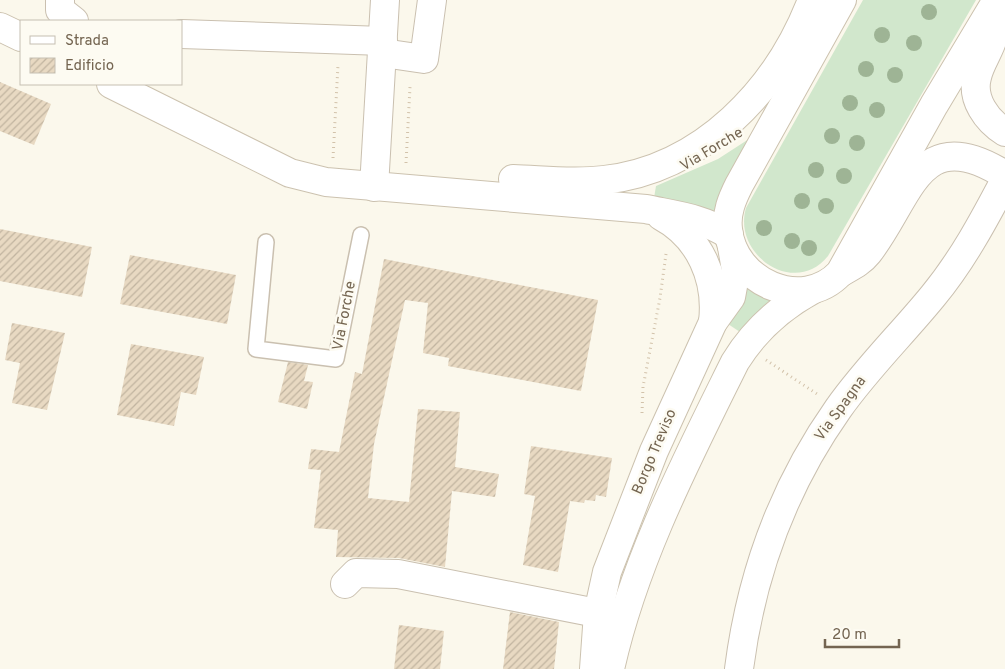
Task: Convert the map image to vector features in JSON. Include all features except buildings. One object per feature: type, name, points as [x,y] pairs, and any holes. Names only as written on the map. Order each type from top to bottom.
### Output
[{"type":"street","points":[[60,0],[60,10],[73,20]]},
{"type":"street","points":[[374,187],[385,0]]},
{"type":"street","points":[[182,34],[383,47],[424,59],[432,0]]},
{"type":"street","points":[[436,193],[452,181],[463,178],[485,177],[568,182],[605,180],[628,176],[677,158],[714,136],[757,96],[792,44],[812,0]]},
{"type":"street","name":"Borgo Treviso","points":[[610,669],[610,616],[607,572],[654,451],[713,322],[725,308],[733,292],[736,262],[730,239],[728,216],[734,194],[842,0]]},
{"type":"street","points":[[998,0],[996,30],[976,79],[976,93],[989,120],[1005,132]]},
{"type":"street","points":[[840,273],[934,105],[998,0]]},
{"type":"street","points":[[990,47],[1005,22]]},
{"type":"street","points":[[0,27],[20,37]]},
{"type":"street","points":[[0,40],[20,46]]},
{"type":"street","name":"Via Forche","points":[[113,85],[290,173],[326,182],[436,193],[532,198],[646,209],[696,220],[717,228],[730,239]]},
{"type":"street","name":"Via Forche","points":[[532,198],[597,191],[673,173],[712,153],[740,134],[790,91]]},
{"type":"street","points":[[840,273],[867,254],[918,175],[928,164],[941,157],[966,156],[988,164],[1005,175]]},
{"type":"street","name":"Via Spagna","points":[[738,669],[750,601],[767,544],[779,514],[806,459],[838,408],[944,281],[984,220],[1005,180]]},
{"type":"street","points":[[646,209],[663,217],[681,230],[702,255],[711,282],[713,322]]},
{"type":"street","points":[[730,239],[740,262],[763,282],[775,288],[795,292],[812,290]]},
{"type":"street","name":"Borgo Treviso","points":[[594,669],[610,616],[647,548],[735,362],[745,346],[761,328],[812,290],[827,284],[840,273]]},
{"type":"street","points":[[345,584],[356,573],[398,574],[610,616]]},
{"type":"lane","name":"Via Forche","points":[[266,242],[256,349],[336,359],[361,235]]},
{"type":"path","points":[[334,158],[338,64]]},
{"type":"path","points":[[406,164],[410,87]]},
{"type":"path","points":[[642,416],[643,387],[660,298],[666,251]]},
{"type":"path","points":[[759,355],[819,396]]},
{"type":"green space","points":[[863,0],[976,0],[828,256],[815,268],[800,273],[784,271],[770,265],[757,255],[748,242],[744,226],[746,208]]},
{"type":"green space","points":[[752,137],[715,212],[700,207],[654,198],[656,186],[718,159]]},
{"type":"green space","points":[[744,284],[771,299],[740,332],[728,324]]}]
